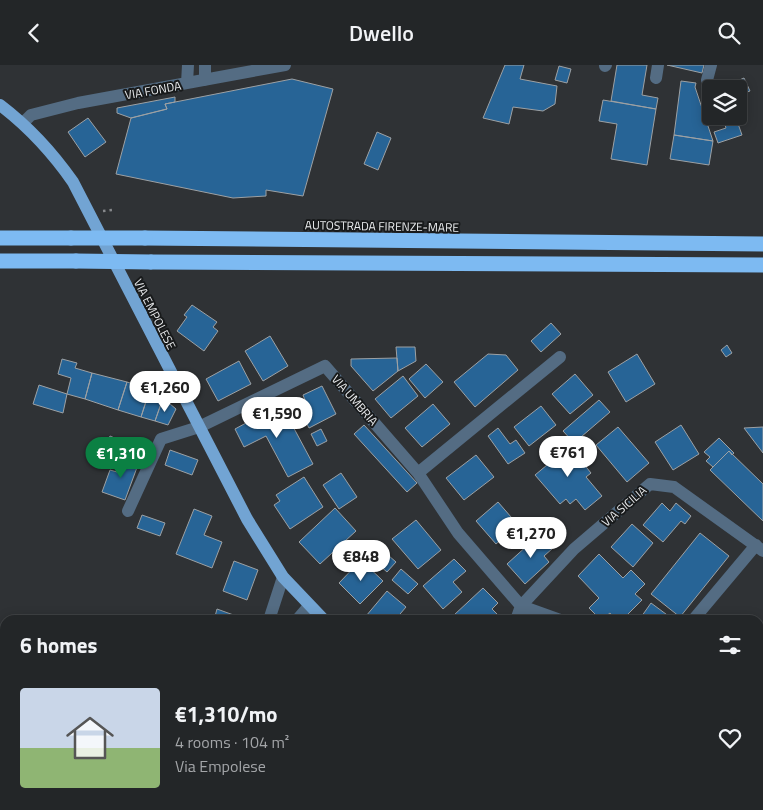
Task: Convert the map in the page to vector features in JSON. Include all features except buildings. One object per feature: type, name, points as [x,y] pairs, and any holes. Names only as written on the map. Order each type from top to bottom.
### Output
[{"type":"highway","name":"AUTOSTRADA FIRENZE-MARE","points":[[0,238],[763,244]]},
{"type":"highway","points":[[0,261],[763,265]]},
{"type":"main road","name":"VIA EMPOLESE","points":[[0,105],[24,123],[54,155],[81,197],[247,519],[283,577],[319,615]]},
{"type":"street","points":[[188,65],[188,83]]},
{"type":"street","points":[[205,65],[205,80]]},
{"type":"street","name":"VIA FONDA","points":[[24,123],[31,115],[78,103],[285,65]]},
{"type":"street","points":[[656,79],[658,65]]},
{"type":"street","points":[[707,80],[711,65]]},
{"type":"street","points":[[418,473],[560,357]]},
{"type":"street","name":"VIA UMBRIA","points":[[199,427],[325,366],[418,473],[458,533],[521,606],[546,615]]},
{"type":"street","points":[[128,511],[161,439],[199,427]]},
{"type":"street","name":"VIA SICILIA","points":[[518,615],[521,606],[574,549],[650,484],[674,487],[760,548]]},
{"type":"street","points":[[698,615],[760,548]]},
{"type":"street","points":[[271,615],[283,577]]},
{"type":"street","points":[[302,615],[310,606]]}]
